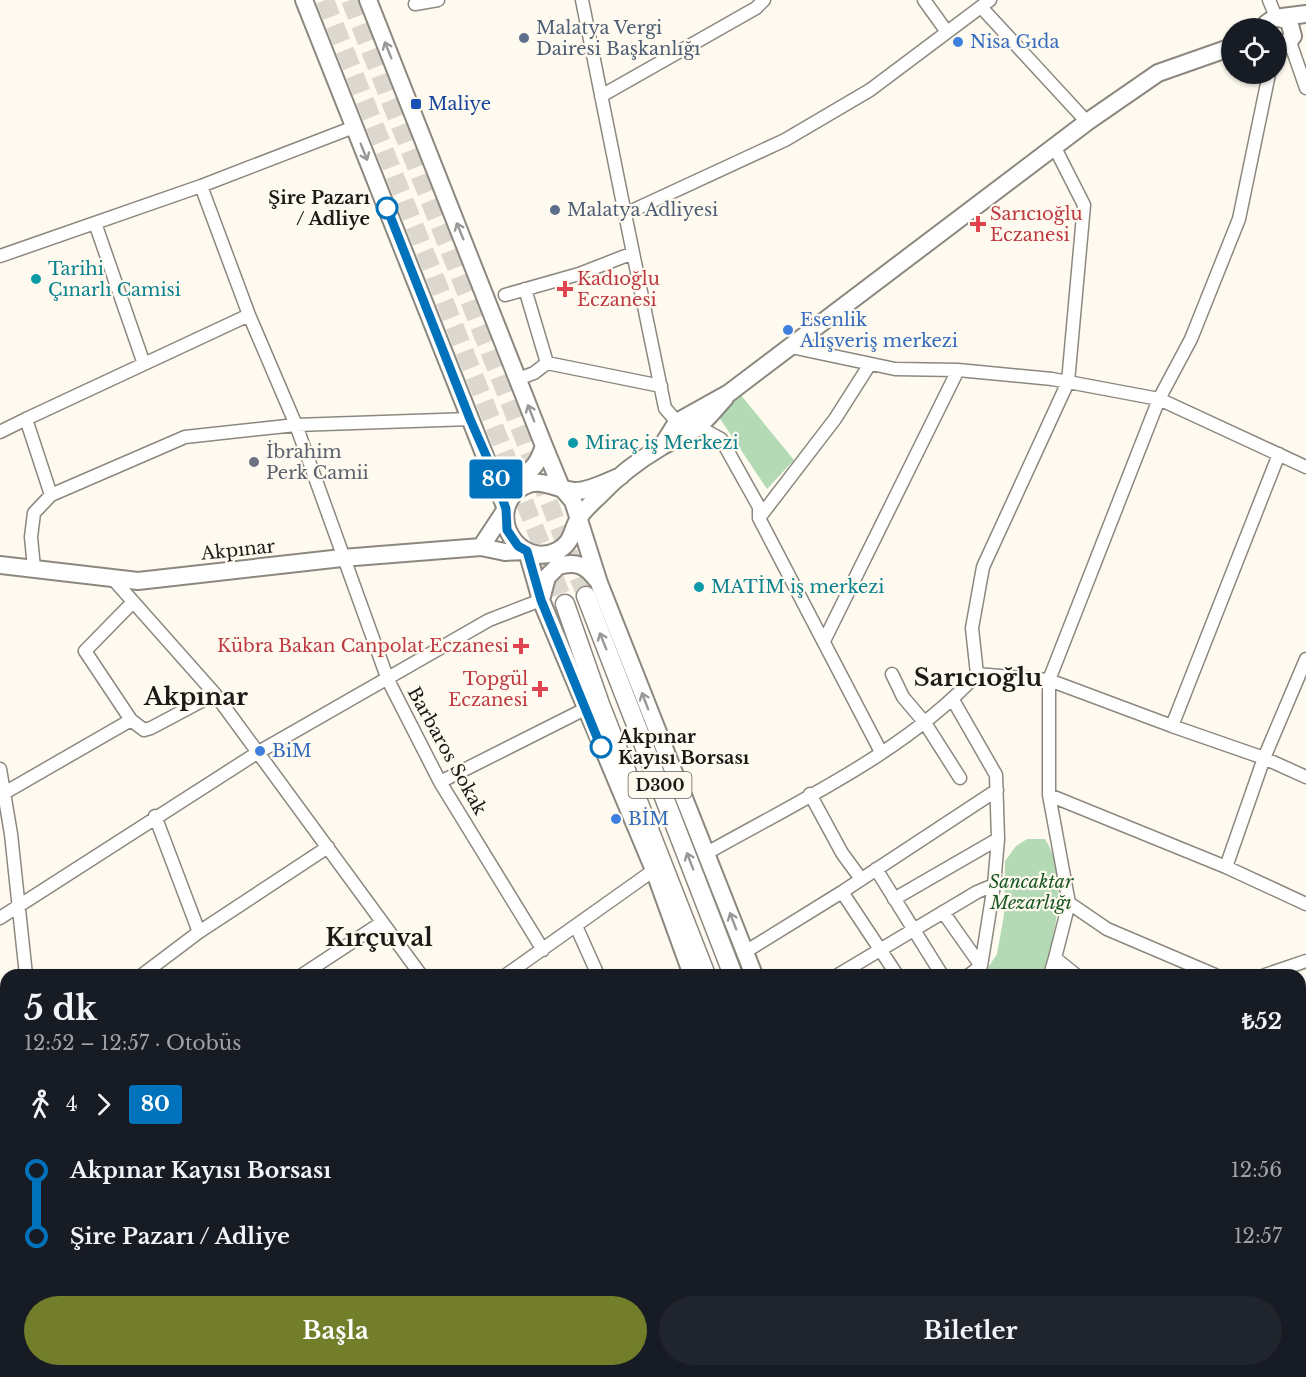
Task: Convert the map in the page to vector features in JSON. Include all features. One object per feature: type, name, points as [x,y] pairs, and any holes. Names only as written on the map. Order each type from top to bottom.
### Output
[{"type":"highway","name":"D300","points":[[586,596],[731,969]]},
{"type":"highway","name":"D300","points":[[565,604],[600,704],[704,969]]},
{"type":"main road","points":[[304,0],[470,419],[492,469],[506,509],[507,530],[518,546],[527,551],[546,554],[565,546],[571,538],[578,519],[621,476],[662,446],[699,427],[729,393]]},
{"type":"main road","points":[[368,0],[544,446],[561,487],[573,501],[599,583],[752,969]]},
{"type":"main road","points":[[1287,18],[1306,14]]},
{"type":"main road","points":[[1287,24],[1292,25],[1291,39]]},
{"type":"main road","points":[[662,446],[677,422],[729,393],[1087,122],[1158,73],[1221,51]]},
{"type":"main road","points":[[492,469],[507,477],[528,474],[537,466],[544,446]]},
{"type":"main road","points":[[481,547],[510,499],[528,484],[539,482],[574,491],[621,476]]},
{"type":"main road","name":"Akpınar","points":[[0,565],[138,580],[342,558],[481,547],[505,552],[527,551]]},
{"type":"main road","points":[[527,551],[541,600],[654,870],[690,969]]},
{"type":"main road","points":[[541,600],[548,577],[558,566],[568,563],[590,570],[599,583]]},
{"type":"street","points":[[415,4],[438,0]]},
{"type":"street","points":[[582,0],[665,408],[677,422],[699,427],[721,440],[759,507],[759,518],[881,752]]},
{"type":"street","points":[[601,96],[756,8],[764,0]]},
{"type":"street","points":[[924,0],[947,32]]},
{"type":"street","points":[[1269,0],[1273,18]]},
{"type":"street","points":[[625,214],[785,140],[870,90],[986,4],[1087,122]]},
{"type":"street","points":[[1291,39],[1306,88]]},
{"type":"street","points":[[1052,969],[1069,903],[1049,795],[1049,680],[1159,399],[1191,339],[1239,219],[1267,84]]},
{"type":"street","points":[[0,256],[201,186],[354,127]]},
{"type":"street","points":[[707,854],[881,752],[925,723],[953,700],[976,674],[972,628],[983,567],[1068,382],[1084,205],[1054,146]]},
{"type":"street","name":"Barbaros Sokak","points":[[201,186],[249,315],[296,425],[342,558],[388,680],[440,782],[543,950]]},
{"type":"street","points":[[95,223],[144,364]]},
{"type":"street","points":[[505,295],[579,274],[633,253]]},
{"type":"street","points":[[525,290],[547,363]]},
{"type":"street","points":[[0,432],[249,315]]},
{"type":"street","points":[[791,347],[895,369],[958,370],[1068,382],[1159,399],[1306,467]]},
{"type":"street","points":[[519,379],[534,373],[547,363],[661,386]]},
{"type":"street","points":[[759,518],[835,419],[870,364]]},
{"type":"street","points":[[824,641],[958,370]]},
{"type":"street","points":[[26,419],[51,495]]},
{"type":"street","points":[[34,568],[31,537],[34,513],[51,495],[185,437],[296,425],[470,419]]},
{"type":"street","points":[[1172,726],[1279,454]]},
{"type":"street","points":[[113,579],[215,694],[416,969]]},
{"type":"street","points":[[0,918],[155,816],[257,753],[388,680],[489,620],[541,600]]},
{"type":"street","points":[[132,602],[85,651],[132,720],[144,730],[151,728],[215,694]]},
{"type":"street","points":[[1226,867],[1264,758],[1306,659]]},
{"type":"street","points":[[892,674],[903,698],[925,723],[960,778]]},
{"type":"street","points":[[976,674],[1049,680],[1264,758],[1306,777]]},
{"type":"street","points":[[953,700],[996,775],[998,838],[994,885],[981,966],[977,969]]},
{"type":"street","points":[[440,782],[585,709]]},
{"type":"street","points":[[6,792],[132,720]]},
{"type":"street","points":[[0,769],[6,792],[6,837],[19,907],[25,969]]},
{"type":"street","points":[[745,952],[842,892],[997,790]]},
{"type":"street","points":[[810,794],[843,853],[861,879]]},
{"type":"street","points":[[1049,795],[1226,867],[1306,904]]},
{"type":"street","points":[[155,816],[199,932]]},
{"type":"street","points":[[894,899],[998,838]]},
{"type":"street","points":[[150,969],[199,932],[328,847]]},
{"type":"street","points":[[876,869],[938,969]]},
{"type":"street","points":[[515,969],[654,870]]},
{"type":"street","points":[[848,969],[943,912],[994,885]]},
{"type":"street","points":[[842,892],[893,969]]},
{"type":"street","points":[[1069,903],[1107,929],[1201,969]]},
{"type":"street","points":[[943,912],[981,966]]},
{"type":"street","points":[[311,969],[381,923]]},
{"type":"street","points":[[576,926],[595,969]]},
{"type":"street","points":[[1055,958],[1069,969]]},
{"type":"street","points":[[1283,969],[1306,961]]},
{"type":"green space","points":[[740,394],[794,460],[767,489],[715,411]]},
{"type":"green space","name":"Sancaktar Mezarlığı","points":[[1027,839],[1045,839],[1053,854],[1059,888],[1052,942],[1045,969],[987,969],[997,954],[1004,915],[1005,861],[1016,846]]},
{"type":"tunnel","points":[[325,0],[565,604]]},
{"type":"tunnel","points":[[350,0],[586,596]]},
{"type":"bus line","name":"80","points":[[387,208],[492,469],[506,509],[507,530],[511,539],[527,551],[541,600],[601,747]]},
{"type":"place","name":"Malatya Vergi Dairesi Başkanlığı","points":[[524,38]]},
{"type":"place","name":"Nisa Gıda","points":[[958,42]]},
{"type":"place","name":"Maliye","points":[[416,104]]},
{"type":"place","name":"Şire Pazarı / Adliye","points":[[387,208]]},
{"type":"place","name":"Malatya Adliyesi","points":[[555,210]]},
{"type":"place","name":"Sarıcıoğlu Eczanesi","points":[[978,224]]},
{"type":"place","name":"Tarihi Çınarlı Camisi","points":[[36,279]]},
{"type":"place","name":"Kadıoğlu Eczanesi","points":[[565,289]]},
{"type":"place","name":"Esenlik Alışveriş merkezi","points":[[788,330]]},
{"type":"place","name":"Miraç iş Merkezi","points":[[573,443]]},
{"type":"place","name":"İbrahim Perk Camii","points":[[254,462]]},
{"type":"place","name":"MATİM iş merkezi","points":[[699,587]]},
{"type":"place","name":"Kübra Bakan Canpolat Eczanesi","points":[[521,646]]},
{"type":"place","name":"Topgül Eczanesi","points":[[540,689]]},
{"type":"place","name":"Akpınar Kayısı Borsası","points":[[601,747]]},
{"type":"place","name":"BiM","points":[[260,751]]},
{"type":"place","name":"BİM","points":[[616,819]]},
{"type":"district","name":"Sarıcıoğlu","points":[[978,678]]},
{"type":"district","name":"Akpınar","points":[[196,697]]},
{"type":"district","name":"Kırçuval","points":[[379,938]]}]
